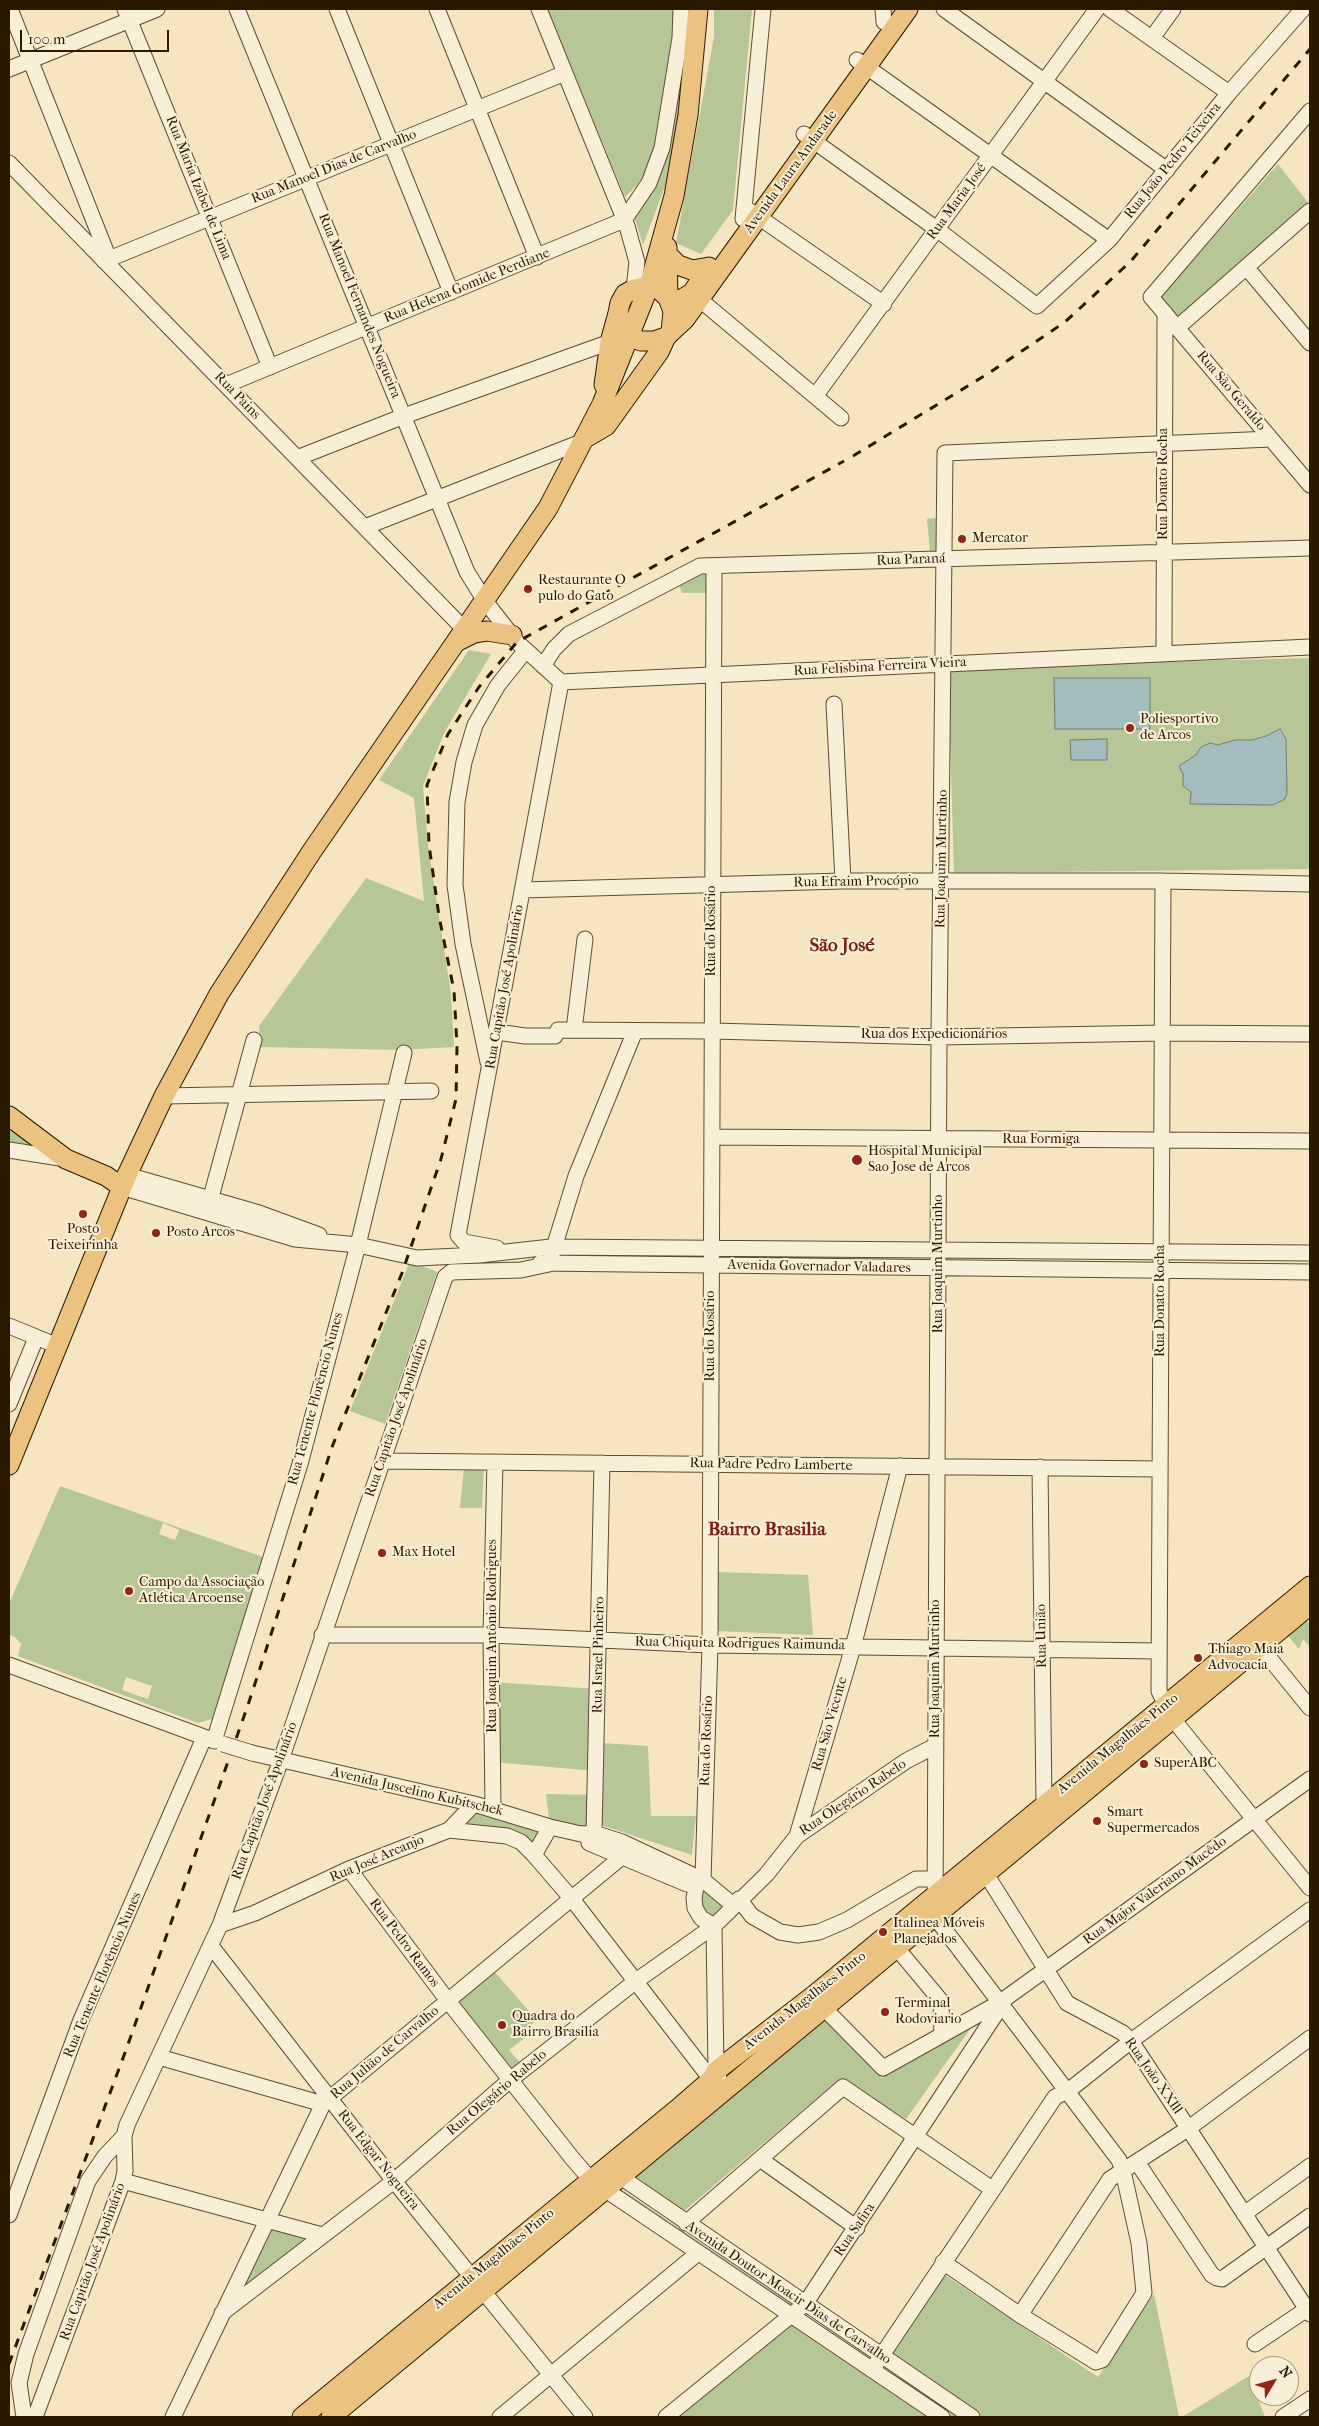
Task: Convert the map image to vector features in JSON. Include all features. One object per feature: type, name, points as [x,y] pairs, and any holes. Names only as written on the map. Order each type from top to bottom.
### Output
[{"type":"main road","points":[[9,1465],[124,1181],[164,1096],[218,994],[318,843],[548,508],[602,404],[630,337],[641,287],[666,230],[674,196],[688,114],[698,9]]},
{"type":"main road","name":"Avenida Laura Andarade","points":[[668,334],[685,319],[695,296],[750,215],[862,63],[908,9]]},
{"type":"main road","points":[[862,63],[887,13]]},
{"type":"main road","points":[[669,300],[695,296],[710,267],[750,215]]},
{"type":"main road","points":[[585,439],[606,426],[653,360],[674,321],[669,300],[666,230]]},
{"type":"main road","points":[[667,254],[678,265],[692,270],[710,267]]},
{"type":"main road","points":[[602,404],[610,342],[620,303],[626,294],[641,287],[660,290],[669,300]]},
{"type":"main road","points":[[618,313],[621,326],[630,337],[641,341],[654,341],[668,334]]},
{"type":"main road","points":[[462,635],[488,631],[512,635]]},
{"type":"main road","points":[[9,1116],[66,1159],[106,1176],[124,1181]]},
{"type":"main road","name":"Avenida Magalhães Pinto","points":[[302,2417],[478,2284],[526,2245],[892,1942],[943,1890],[982,1867],[1255,1641],[1310,1586]]},
{"type":"main road","name":"Avenida Magalhães Pinto","points":[[1255,1641],[1310,1604]]},
{"type":"main road","name":"Avenida Magalhães Pinto","points":[[892,1942],[935,1917],[943,1890]]},
{"type":"main road","name":"Avenida Magalhães Pinto","points":[[331,2417],[478,2284]]},
{"type":"street","points":[[10,9],[106,260]]},
{"type":"street","points":[[9,69],[127,14],[157,9]]},
{"type":"street","name":"Rua Manoel Fernandes Nogueira","points":[[237,9],[467,572],[485,601]]},
{"type":"street","points":[[337,9],[451,292]]},
{"type":"street","points":[[437,9],[537,257]]},
{"type":"street","points":[[538,9],[624,220],[637,262],[641,287]]},
{"type":"street","points":[[624,220],[648,183],[662,148],[680,38],[680,9]]},
{"type":"street","points":[[763,9],[750,215],[884,304]]},
{"type":"street","points":[[944,9],[1166,170]]},
{"type":"street","name":"Rua Maria José","points":[[816,396],[1097,9]]},
{"type":"street","points":[[1110,9],[1229,93]]},
{"type":"street","points":[[1152,38],[1173,9]]},
{"type":"street","name":"Rua João Pedro Teixeira","points":[[938,230],[1037,306],[1109,240],[1229,93],[1303,9]]},
{"type":"street","name":"Rua Maria Izabel de Lima","points":[[127,14],[270,367]]},
{"type":"street","points":[[862,63],[1109,240]]},
{"type":"street","name":"Rua Manoel Dias de Carvalho","points":[[106,260],[565,73]]},
{"type":"street","name":"Rua São Geraldo","points":[[1309,482],[1151,297],[1310,111]]},
{"type":"street","points":[[809,137],[938,230]]},
{"type":"street","name":"Rua Pains","points":[[9,163],[106,260],[365,527],[462,635]]},
{"type":"street","points":[[1177,328],[1310,211]]},
{"type":"street","name":"Rua Helena Gomide Perdiane","points":[[226,385],[624,220]]},
{"type":"street","points":[[1246,267],[1310,343]]},
{"type":"street","points":[[695,296],[841,418]]},
{"type":"street","name":"Rua Donato Rocha","points":[[1164,654],[1165,313]]},
{"type":"street","points":[[297,458],[404,416],[610,342]]},
{"type":"street","points":[[365,527],[585,439]]},
{"type":"street","points":[[1164,444],[1271,439]]},
{"type":"street","name":"Rua Joaquim Murtinho","points":[[943,1890],[935,1746],[945,453],[1164,444]]},
{"type":"street","name":"Rua Paraná","points":[[543,666],[554,649],[569,634],[700,566],[1310,548]]},
{"type":"street","name":"Rua do Rosário","points":[[694,1898],[700,1878],[710,1644],[714,566]]},
{"type":"street","points":[[485,601],[526,650],[561,682]]},
{"type":"street","name":"Rua Felisbina Ferreira Vieira","points":[[561,682],[1310,648]]},
{"type":"street","points":[[490,1072],[464,944],[455,885],[457,802],[464,762],[475,725],[498,685],[526,650]]},
{"type":"street","name":"Rua Capitão José Apolinário","points":[[511,1251],[464,1242],[458,1235],[490,1072],[561,682]]},
{"type":"street","points":[[834,704],[843,881]]},
{"type":"street","name":"Rua Efraim Procópio","points":[[522,890],[843,881],[1164,881],[1310,884]]},
{"type":"street","name":"Rua Donato Rocha","points":[[1164,881],[1159,1690],[1169,1712]]},
{"type":"street","points":[[574,1030],[585,939]]},
{"type":"street","points":[[476,1003],[486,1018],[494,1019],[500,1016]]},
{"type":"street","name":"Rua dos Expedicionários","points":[[497,1032],[525,1036],[555,1036],[558,1030],[712,1031],[939,1037],[1162,1033],[1310,1034]]},
{"type":"street","points":[[549,1264],[576,1176],[634,1031]]},
{"type":"street","points":[[208,1206],[254,1040]]},
{"type":"street","name":"Rua Tenente Florêncio Nunes","points":[[9,2215],[81,2020],[214,1741],[300,1464],[358,1246],[404,1053]]},
{"type":"street","points":[[164,1096],[431,1091]]},
{"type":"street","name":"Rua Formiga","points":[[712,1138],[1310,1141]]},
{"type":"street","points":[[9,1150],[66,1159]]},
{"type":"street","name":"Avenida Governador Valadares","points":[[124,1181],[208,1206],[295,1239],[339,1243],[417,1258],[555,1248],[1310,1253]]},
{"type":"street","name":"Avenida Governador Valadares","points":[[479,1255],[549,1264],[1310,1272]]},
{"type":"street","name":"Rua Capitão José Apolinário","points":[[35,2417],[123,2181],[125,2171],[124,2136],[127,2125],[220,1925],[281,1760],[445,1277],[451,1272],[521,1270],[549,1264]]},
{"type":"street","points":[[9,1326],[58,1346]]},
{"type":"street","points":[[9,1404],[36,1338]]},
{"type":"street","name":"Rua Padre Pedro Lamberte","points":[[383,1461],[1160,1468]]},
{"type":"street","name":"Rua Joaquim Antônio Rodrigues","points":[[493,1809],[491,1635],[495,1462]]},
{"type":"street","name":"Rua Israel Pinheiro","points":[[590,1838],[600,1641],[602,1464]]},
{"type":"street","name":"Rua São Vicente","points":[[797,1836],[853,1647],[900,1466]]},
{"type":"street","name":"Rua União","points":[[1040,1468],[1042,1650],[1048,1812]]},
{"type":"street","name":"Rua Chiquita Rodrigues Raimunda","points":[[322,1635],[491,1635],[600,1641],[710,1644],[1159,1651]]},
{"type":"street","points":[[1255,1641],[1310,1708]]},
{"type":"street","name":"Avenida Juscelino Kubitschek","points":[[9,1665],[214,1741],[252,1753],[474,1804],[550,1827],[642,1851],[700,1878],[733,1905],[739,1899]]},
{"type":"street","points":[[1169,1712],[1310,1888]]},
{"type":"street","name":"Rua Olegário Rabelo","points":[[222,2313],[394,2181],[510,2080],[636,1981],[714,1926],[739,1899],[766,1875],[797,1836],[906,1761],[935,1746]]},
{"type":"street","name":"Rua Major Valeriano Macêdo","points":[[818,2003],[883,2068],[1000,2004],[1310,1779]]},
{"type":"street","points":[[449,1830],[474,1804]]},
{"type":"street","points":[[534,1855],[550,1827]]},
{"type":"street","name":"Rua José Arcanjo","points":[[220,1925],[274,1905],[349,1869],[449,1830],[507,1836],[521,1842],[572,1899],[719,2084]]},
{"type":"street","name":"Avenida Juscelino Kubitschek","points":[[590,1838],[623,1856],[676,1878],[690,1886],[694,1898]]},
{"type":"street","name":"Rua Julião de Carvalho","points":[[173,2417],[326,2101],[623,1856]]},
{"type":"street","name":"Rua João XXlll","points":[[982,1867],[1066,2003],[1123,2033],[1131,2041],[1265,2248],[1309,2310]]},
{"type":"street","name":"Rua Pedro Ramos","points":[[349,1869],[448,2001],[572,2158],[606,2179]]},
{"type":"street","points":[[739,1899],[752,1916],[765,1924],[780,1932],[798,1935],[819,1932],[846,1920],[916,1879],[943,1890]]},
{"type":"street","points":[[694,1898],[695,1908],[701,1918],[714,1926],[719,2084]]},
{"type":"street","points":[[872,2370],[1055,2097],[1068,2091],[1131,2041],[1310,1910]]},
{"type":"street","points":[[935,1917],[1112,2149],[1123,2171],[1139,2243],[1144,2293],[1102,2360],[1091,2361],[943,2262]]},
{"type":"street","points":[[892,1942],[941,2001],[942,2035]]},
{"type":"street","name":"Rua Edgar Nogueira","points":[[210,1946],[326,2101],[394,2181],[585,2417]]},
{"type":"street","name":"Rua Safira","points":[[666,2417],[805,2304],[857,2228],[1000,2004]]},
{"type":"street","points":[[1020,2315],[1110,2179],[1189,2128],[1310,2038]]},
{"type":"street","points":[[159,2057],[326,2101]]},
{"type":"street","points":[[686,2223],[843,2087],[992,2189]]},
{"type":"street","points":[[24,2417],[19,2382],[26,2354],[88,2181],[105,2156],[124,2136]]},
{"type":"street","points":[[760,2159],[857,2228]]},
{"type":"street","points":[[1137,2162],[1212,2276],[1222,2279],[1310,2216]]},
{"type":"street","points":[[1244,2214],[1310,2166]]},
{"type":"street","name":"Avenida Doutor Moacir Dias de Carvalho","points":[[606,2179],[686,2223],[972,2417]]},
{"type":"street","name":"Avenida Doutor Moacir Dias de Carvalho","points":[[606,2179],[698,2253],[942,2417]]},
{"type":"street","points":[[123,2181],[322,2235]]},
{"type":"street","points":[[500,2417],[698,2253]]},
{"type":"street","points":[[1255,2344],[1309,2310]]},
{"type":"street","points":[[1283,2417],[1310,2399]]},
{"type":"green space","points":[[548,9],[673,9],[673,38],[656,149],[647,170],[637,185],[625,197]]},
{"type":"green space","points":[[685,9],[692,9],[677,143],[664,189],[643,245],[635,219],[655,185]]},
{"type":"green space","points":[[714,9],[752,9],[733,210],[701,254],[676,243],[714,37]]},
{"type":"green space","points":[[1278,164],[1310,205],[1179,322],[1160,298]]},
{"type":"green space","points":[[936,518],[939,552],[930,552],[927,519]]},
{"type":"green space","points":[[706,570],[707,593],[682,593],[679,585]]},
{"type":"green space","points":[[469,650],[491,654],[444,733],[423,786],[428,846],[451,994],[454,1047],[401,1050],[260,1047],[259,1026],[366,878],[424,901],[414,798],[379,780]]},
{"type":"green space","name":"Poliesportivo de Arcos","points":[[1310,658],[1310,869],[954,873],[948,667]]},
{"type":"green space","points":[[9,1123],[46,1150],[9,1143]]},
{"type":"green space","points":[[410,1261],[437,1272],[385,1424],[350,1411]]},
{"type":"green space","points":[[484,1466],[482,1508],[460,1508],[464,1467]]},
{"type":"green space","points":[[60,1486],[263,1557],[215,1718],[198,1723],[18,1656],[21,1644],[15,1637],[9,1635],[9,1604]],"holes":[[[163,1523],[179,1530],[175,1540],[159,1534]],[[126,1677],[152,1686],[148,1699],[122,1690]]]},
{"type":"green space","points":[[717,1572],[808,1575],[813,1635],[715,1631]]},
{"type":"green space","points":[[1302,1614],[1310,1625],[1310,1647],[1303,1639],[1299,1649],[1283,1630]]},
{"type":"green space","points":[[491,1682],[598,1689],[596,1771],[492,1762]]},
{"type":"green space","points":[[602,1743],[648,1746],[651,1816],[696,1816],[692,1855],[598,1824]]},
{"type":"green space","points":[[546,1794],[595,1795],[594,1833],[550,1827]]},
{"type":"green space","points":[[474,1804],[550,1827],[534,1855],[518,1841],[449,1830]]},
{"type":"green space","points":[[703,1880],[733,1905],[714,1926],[701,1918],[696,1887]]},
{"type":"green space","name":"Quadra do Bairro Brasilia","points":[[493,1970],[537,2020],[527,2029],[530,2034],[509,2050],[521,2064],[510,2074],[454,2001]]},
{"type":"green space","points":[[822,2018],[882,2078],[973,2025],[906,2119],[838,2080],[684,2211],[627,2172]]},
{"type":"green space","points":[[618,2187],[793,2305],[790,2311],[614,2192]]},
{"type":"green space","points":[[268,2220],[322,2235],[222,2313]]},
{"type":"green space","points":[[945,2275],[1098,2377],[1154,2294],[1179,2417],[982,2417],[889,2353]]},
{"type":"green space","points":[[803,2313],[958,2417],[949,2417],[800,2317]]},
{"type":"green space","points":[[789,2321],[937,2417],[673,2417]]},
{"type":"green space","points":[[1249,2376],[1249,2406],[1261,2406],[1265,2417],[1182,2417]]},
{"type":"water","points":[[1054,678],[1150,678],[1150,729],[1055,729]]},
{"type":"water","points":[[1280,729],[1286,739],[1287,793],[1285,799],[1273,805],[1190,804],[1191,792],[1183,786],[1183,774],[1179,766],[1196,755],[1201,747],[1210,743],[1218,745],[1235,740],[1252,740]]},
{"type":"water","points":[[1107,739],[1107,760],[1071,760],[1070,740]]},
{"type":"railway","points":[[853,456],[989,373],[1065,322],[1131,261],[1310,49]]},
{"type":"railway","points":[[9,2364],[126,2050],[248,1705],[332,1447],[402,1273],[441,1159],[456,1099],[457,1046],[454,991],[439,916],[429,845],[427,785],[448,734],[479,687],[517,642],[844,461]]},
{"type":"place","name":"Mercator","points":[[962,539]]},
{"type":"place","name":"Restaurante O pulo do Gato","points":[[528,589]]},
{"type":"place","name":"Poliesportivo de Arcos","points":[[1130,728]]},
{"type":"place","name":"Hospital Municipal Sao Jose de Arcos","points":[[857,1160]]},
{"type":"place","name":"Posto Teixeirinha","points":[[83,1214]]},
{"type":"place","name":"Posto Arcos","points":[[156,1233]]},
{"type":"place","name":"Max Hotel","points":[[382,1553]]},
{"type":"place","name":"Campo da Associação Atlética Arcoense","points":[[129,1591]]},
{"type":"place","name":"Thiago Maia Advocacia","points":[[1198,1658]]},
{"type":"place","name":"SuperABC","points":[[1144,1764]]},
{"type":"place","name":"Smart Supermercados","points":[[1097,1821]]},
{"type":"place","name":"Italinea Móveis Planejados","points":[[883,1932]]},
{"type":"place","name":"Terminal Rodoviario","points":[[885,2012]]},
{"type":"place","name":"Quadra do Bairro Brasilia","points":[[502,2025]]},
{"type":"district","name":"São José","points":[[842,946]]},
{"type":"district","name":"Bairro Brasilia","points":[[767,1530]]}]
